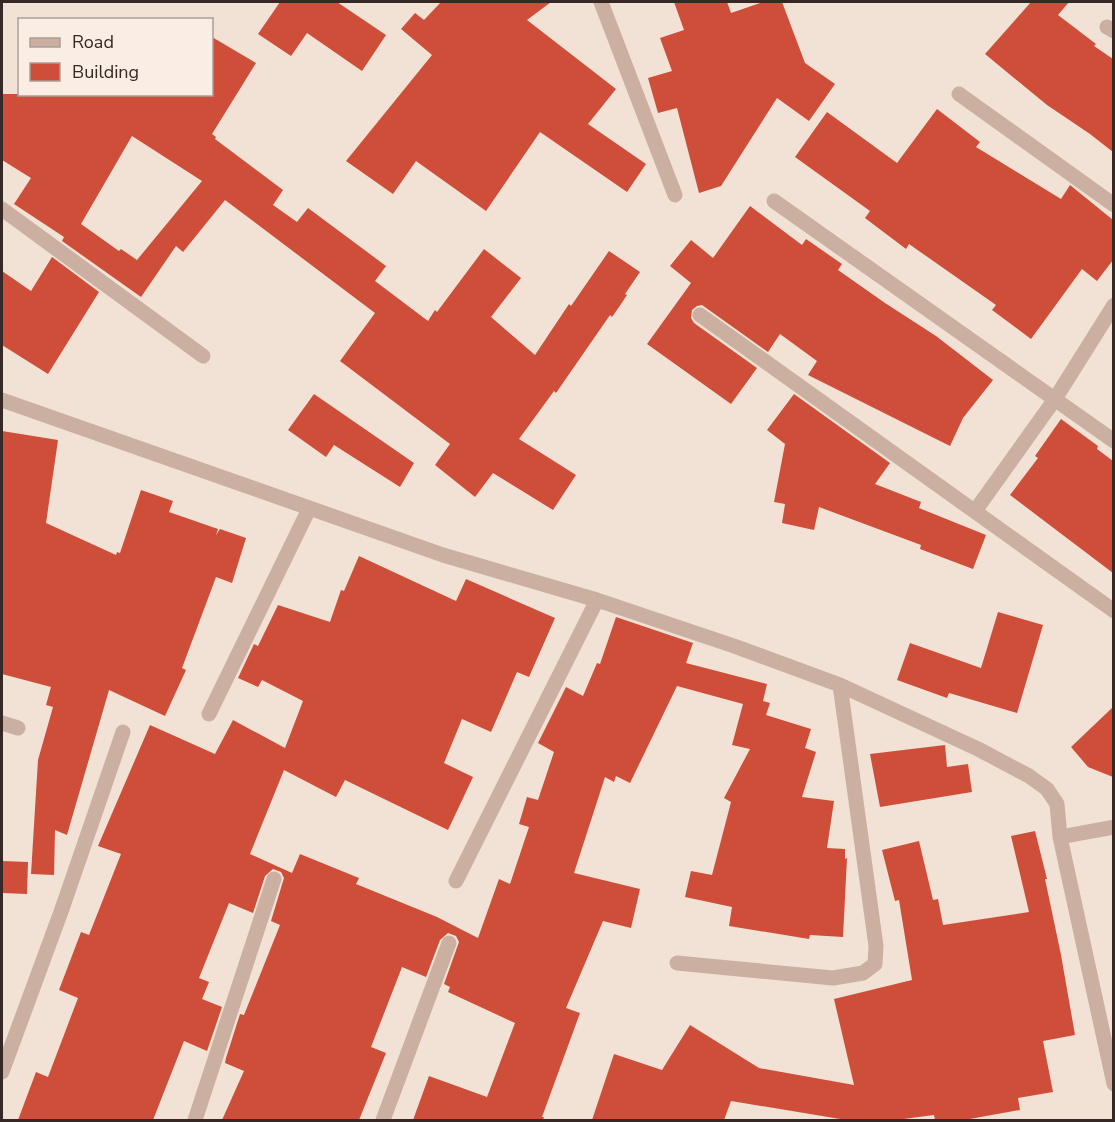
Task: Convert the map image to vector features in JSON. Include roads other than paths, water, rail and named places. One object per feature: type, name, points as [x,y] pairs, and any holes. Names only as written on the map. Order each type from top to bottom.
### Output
[{"type":"street","points":[[601,2],[675,195]]},
{"type":"street","points":[[959,94],[1113,205]]},
{"type":"street","points":[[774,201],[1113,441]]},
{"type":"street","points":[[2,209],[203,356]]},
{"type":"street","points":[[975,511],[1055,399],[1113,305]]},
{"type":"street","points":[[700,315],[1113,611]]},
{"type":"street","points":[[2,400],[443,555],[597,600],[734,646],[840,686],[978,749],[1029,776],[1047,789],[1057,804],[1060,837],[1113,1084]]},
{"type":"street","points":[[209,714],[309,509]]},
{"type":"street","points":[[456,881],[597,600]]},
{"type":"street","points":[[677,963],[833,978],[863,973],[875,964],[876,946],[840,686]]},
{"type":"street","points":[[2,723],[18,728]]},
{"type":"street","points":[[2,1072],[62,909],[123,732]]},
{"type":"street","points":[[1060,837],[1113,827]]},
{"type":"street","points":[[195,1120],[274,879]]},
{"type":"street","points":[[382,1120],[449,943]]}]
